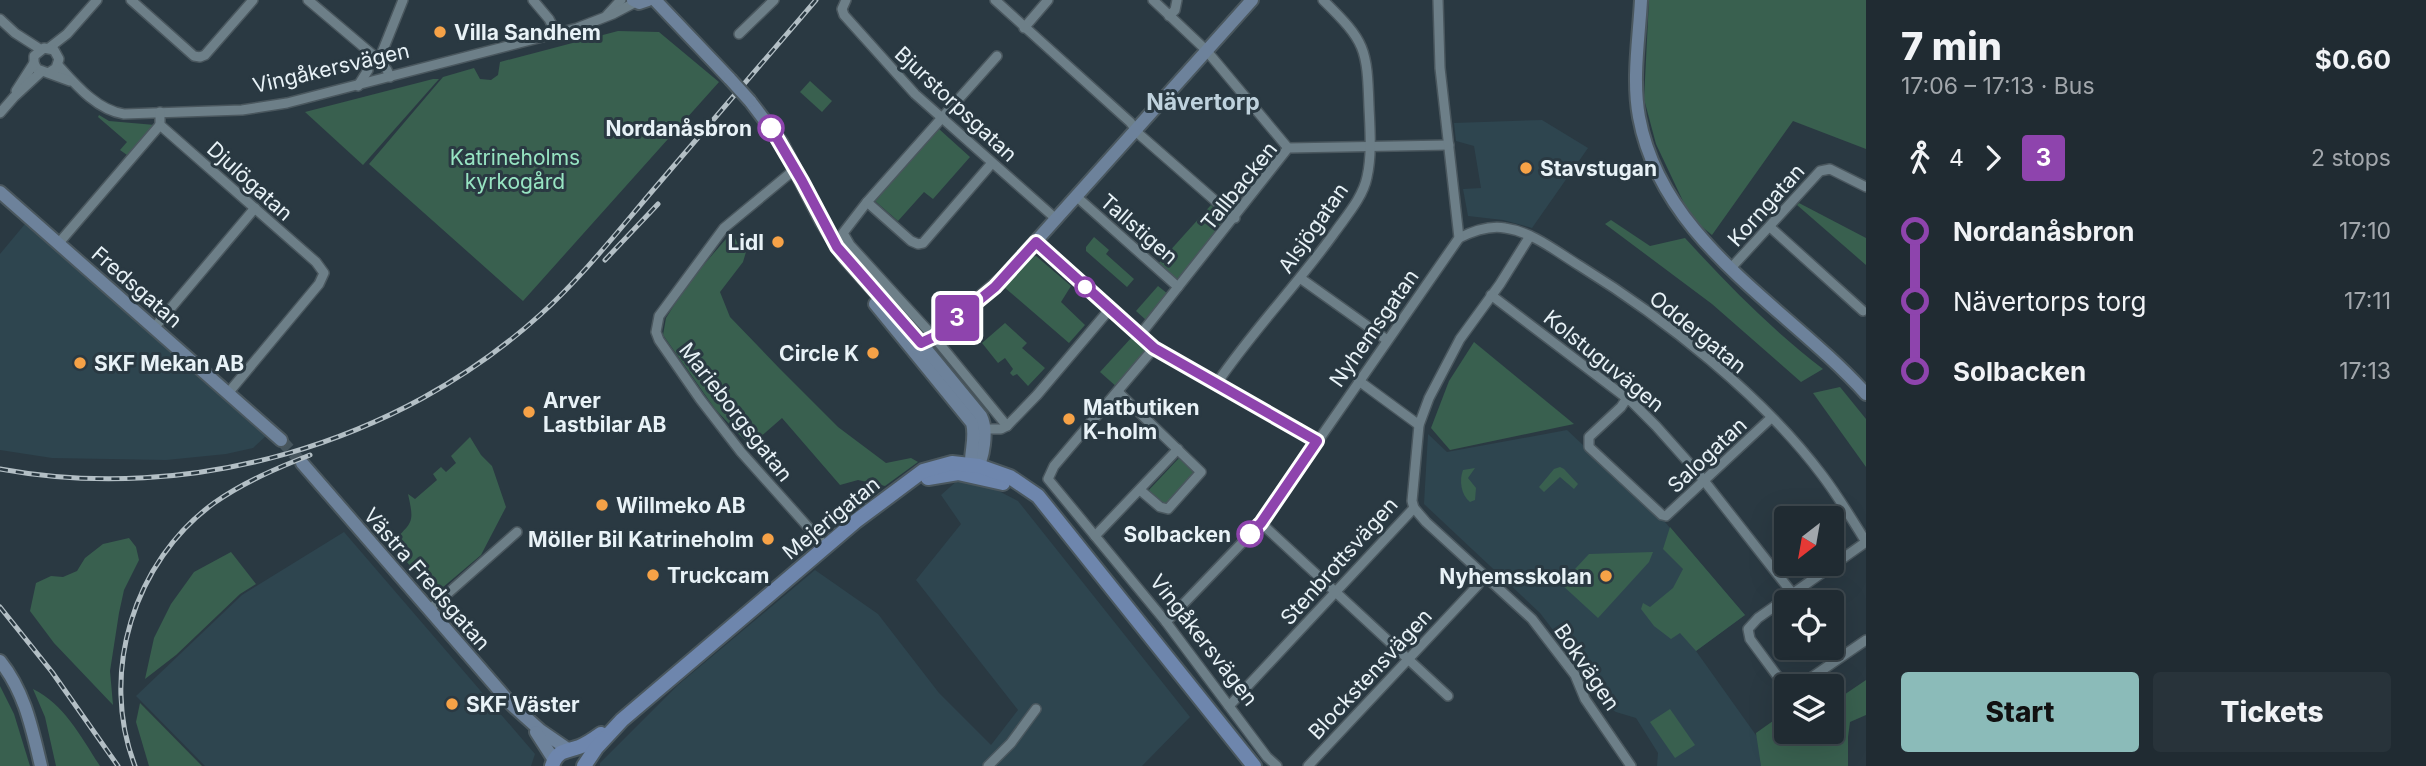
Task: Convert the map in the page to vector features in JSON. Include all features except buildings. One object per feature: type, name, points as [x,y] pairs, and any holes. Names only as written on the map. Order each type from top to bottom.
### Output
[{"type":"main road","name":"Mejerigatan","points":[[553,764],[561,752],[589,742],[622,720],[856,521],[906,485],[941,474],[974,468]]},
{"type":"main road","name":"Vingåkersvägen","points":[[974,468],[1046,508],[1254,766]]},
{"type":"main road","name":"Vingåkersvägen","points":[[1208,707],[1245,766]]},
{"type":"main road","name":"Mejerigatan","points":[[583,766],[622,720]]},
{"type":"main road","points":[[570,750],[580,755],[583,766]]},
{"type":"street","points":[[13,97],[45,73],[54,71],[58,65],[57,54],[67,34],[97,0]]},
{"type":"street","points":[[131,0],[194,56],[200,57],[205,55],[253,0]]},
{"type":"street","points":[[309,0],[379,60],[390,77]]},
{"type":"street","points":[[379,60],[403,0]]},
{"type":"street","points":[[533,0],[550,19],[556,33]]},
{"type":"street","name":"Vingåkersvägen","points":[[603,18],[621,0]]},
{"type":"street","points":[[739,34],[774,0]]},
{"type":"street","points":[[995,0],[1235,218]]},
{"type":"street","points":[[1024,28],[1048,0]]},
{"type":"street","points":[[1153,0],[1206,50],[1288,148]]},
{"type":"street","points":[[1169,16],[1175,10],[1177,0]]},
{"type":"street","points":[[916,345],[934,337],[995,287],[1252,0]]},
{"type":"street","name":"Alsjögatan","points":[[1217,383],[1300,278],[1360,194],[1367,177],[1368,76],[1364,52],[1356,34],[1323,0]]},
{"type":"street","points":[[1438,0],[1440,68],[1459,238]]},
{"type":"street","points":[[1641,0],[1636,72],[1639,115],[1644,139],[1655,168],[1698,234],[1866,394]]},
{"type":"street","name":"Vingåkersvägen","points":[[58,65],[72,81],[112,112],[250,109],[358,86],[556,33],[603,18],[643,1],[684,33],[750,101],[781,142],[805,199],[830,248],[981,416],[979,429]]},
{"type":"street","name":"Bjurstorpsgatan","points":[[844,5],[844,15],[915,94],[1055,218]]},
{"type":"street","points":[[0,19],[16,33],[57,54]]},
{"type":"street","points":[[16,33],[33,61],[45,73]]},
{"type":"street","points":[[0,113],[13,97],[35,54],[67,34]]},
{"type":"street","points":[[358,86],[368,70],[368,51]]},
{"type":"street","points":[[997,56],[867,202],[843,233],[845,239],[934,337],[1007,426]]},
{"type":"street","name":"Vingåkersvägen","points":[[45,73],[72,81]]},
{"type":"street","points":[[58,244],[160,125],[160,112]]},
{"type":"street","name":"Djulögatan","points":[[160,125],[316,262],[324,274],[319,284],[229,392]]},
{"type":"street","name":"Tallbacken","points":[[1140,335],[1288,148],[1449,145]]},
{"type":"street","points":[[867,202],[911,241],[923,243],[992,163]]},
{"type":"street","name":"Korngatan","points":[[1731,268],[1825,169],[1866,187]]},
{"type":"street","name":"Marieborgsgatan","points":[[794,170],[724,228],[659,316],[656,332],[664,349],[723,431],[826,547]]},
{"type":"street","name":"Fredsgatan","points":[[0,192],[281,440]]},
{"type":"street","name":"Tallstigen","points":[[1077,197],[1178,286]]},
{"type":"street","points":[[154,328],[255,208]]},
{"type":"street","name":"Oddergatan","points":[[1459,238],[1490,228],[1503,227],[1530,236],[1598,277],[1650,314],[1713,364],[1771,418],[1820,472],[1866,542]]},
{"type":"street","points":[[1770,227],[1863,311]]},
{"type":"street","name":"Stenbrottsvägen","points":[[1228,706],[1414,508],[1412,490],[1419,425],[1429,398],[1450,356],[1530,236]]},
{"type":"street","name":"Nyhemsgatan","points":[[1166,622],[1261,523],[1459,238]]},
{"type":"street","points":[[1036,242],[1154,348],[1317,441]]},
{"type":"street","points":[[1300,278],[1387,340]]},
{"type":"street","name":"Kolstuguvägen","points":[[1492,295],[1627,398],[1657,426],[1790,590]]},
{"type":"street","points":[[974,468],[979,429],[1007,426],[1110,310]]},
{"type":"street","points":[[1140,489],[1160,507],[1168,509],[1201,472],[1118,392],[1154,348]]},
{"type":"street","points":[[1359,381],[1419,425]]},
{"type":"street","name":"Vingåkersvägen","points":[[1118,392],[1049,473],[1048,479],[1166,622],[1266,757],[1277,766]]},
{"type":"street","name":"Salogatan","points":[[1627,398],[1590,437],[1589,447],[1648,503],[1666,516],[1771,418]]},
{"type":"street","points":[[1095,536],[1178,449]]},
{"type":"street","name":"Västra Fredsgatan","points":[[302,463],[525,718],[553,764]]},
{"type":"street","name":"Bokvägen","points":[[1414,508],[1544,633],[1575,675],[1585,699],[1631,766]]},
{"type":"street","points":[[1261,523],[1448,696]]},
{"type":"street","points":[[429,610],[517,532]]},
{"type":"street","points":[[1799,590],[1866,542]]},
{"type":"street","name":"Blockstensvägen","points":[[1308,766],[1485,575]]},
{"type":"street","points":[[1774,607],[1748,628],[1750,639],[1776,674]]},
{"type":"street","points":[[1816,674],[1866,640]]},
{"type":"street","points":[[0,661],[25,703],[41,766]]},
{"type":"street","points":[[988,766],[1011,743],[1036,709]]},
{"type":"street","name":"Västra Fredsgatan","points":[[525,718],[570,750]]},
{"type":"shaded area","name":"Stavstugan","points":[[1542,120],[1588,148],[1532,228],[1503,220],[1468,216],[1463,189],[1481,188],[1474,146],[1456,141],[1454,123]]},
{"type":"shaded area","points":[[25,224],[267,435],[253,448],[226,454],[166,460],[52,458],[0,450],[0,254]]},
{"type":"shaded area","name":"Nyhemsskolan","points":[[1567,430],[1665,522],[1745,615],[1696,651],[1778,766],[1657,766],[1658,753],[1636,718],[1604,705],[1569,651],[1540,613],[1424,504],[1428,434],[1447,452]]},
{"type":"shaded area","points":[[958,480],[991,487],[1018,501],[1190,717],[1142,766],[600,766],[678,685],[815,570],[878,614],[939,693],[991,745],[1018,710],[916,580],[961,524],[941,495]]},
{"type":"shaded area","points":[[344,532],[535,754],[531,766],[205,766],[136,696],[242,595]]},
{"type":"green space","points":[[1649,0],[1866,0],[1866,149],[1793,121],[1712,235],[1691,218],[1656,144],[1644,99]]},
{"type":"green space","name":"Katrineholms kyrkogård","points":[[618,31],[659,32],[719,82],[523,301],[369,164],[443,77],[474,68],[480,79],[491,80],[498,75],[500,62]]},
{"type":"green space","points":[[439,79],[363,165],[305,112]]},
{"type":"green space","points":[[810,81],[832,101],[822,112],[800,92]]},
{"type":"green space","points":[[99,115],[109,121],[155,125],[127,155],[120,150],[127,142],[98,117]]},
{"type":"green space","points":[[939,129],[970,157],[933,199],[924,192],[898,221],[875,201]]},
{"type":"green space","points":[[1799,203],[1866,238],[1866,265],[1797,205]]},
{"type":"green space","points":[[1211,205],[1226,219],[1227,224],[1181,279],[1176,280],[1158,264]]},
{"type":"green space","points":[[1611,220],[1650,246],[1685,238],[1751,306],[1823,369],[1801,382],[1712,304],[1605,224]]},
{"type":"green space","points":[[732,232],[746,252],[743,262],[720,292],[730,317],[838,427],[886,463],[911,458],[918,462],[885,486],[858,480],[840,485],[782,418],[750,446],[715,409],[663,335],[666,318],[676,302],[694,276]]},
{"type":"green space","points":[[1094,237],[1109,250],[1106,254],[1134,279],[1127,287],[1086,251]]},
{"type":"green space","points":[[1036,256],[1071,286],[1061,302],[1085,325],[1069,343],[1004,287],[1031,257]]},
{"type":"green space","points":[[1158,286],[1168,294],[1146,320],[1136,311]]},
{"type":"green space","points":[[1005,323],[1027,343],[1022,348],[1045,368],[1028,386],[1017,374],[1013,376],[1010,373],[1013,369],[1005,358],[998,363],[982,343]]},
{"type":"green space","points":[[1132,337],[1149,353],[1118,388],[1100,372]]},
{"type":"green space","points":[[1474,342],[1574,424],[1450,450],[1431,428],[1449,381]]},
{"type":"green space","points":[[1840,387],[1866,419],[1866,467],[1813,393]]},
{"type":"green space","points":[[470,437],[481,455],[492,466],[506,507],[481,555],[435,594],[391,544],[410,522],[408,494],[415,499],[437,480],[433,474],[441,467],[446,472],[456,463],[451,456]]},
{"type":"green space","points":[[1180,457],[1198,475],[1166,509],[1147,492]]},
{"type":"green space","points":[[1560,467],[1578,484],[1574,489],[1560,477],[1544,492],[1539,487],[1554,469]]},
{"type":"green space","points":[[1475,468],[1468,478],[1476,488],[1475,500],[1470,502],[1463,491],[1461,478],[1463,470]]},
{"type":"green space","points":[[1670,527],[1745,615],[1696,651],[1680,633],[1671,639],[1654,626],[1641,609],[1643,603],[1650,607],[1673,588],[1683,569],[1663,549]]},
{"type":"green space","points":[[129,538],[136,547],[139,560],[124,590],[119,613],[110,671],[113,705],[54,643],[30,611],[36,583],[51,576],[63,577],[77,571],[85,558],[103,544]]},
{"type":"green space","points":[[231,552],[256,584],[240,594],[176,655],[145,679],[154,638],[171,604],[194,572]]},
{"type":"green space","points":[[1653,552],[1649,562],[1598,618],[1561,584],[1589,554]]},
{"type":"green space","points":[[1866,680],[1866,715],[1850,722],[1848,766],[1761,766],[1756,733],[1774,720],[1774,744],[1844,744],[1844,695]]},
{"type":"green space","points":[[0,686],[14,714],[30,766],[0,766]]},
{"type":"green space","points":[[33,689],[63,713],[100,766],[56,766],[45,717]]},
{"type":"green space","points":[[140,703],[202,766],[149,766],[136,722]]},
{"type":"green space","points":[[1670,709],[1695,745],[1675,758],[1650,722]]},
{"type":"tunnel","points":[[281,440],[302,463]]},
{"type":"railway","points":[[0,469],[72,478],[144,478],[217,470],[288,453],[357,429],[423,398],[484,359],[541,314],[571,285],[816,0]]},
{"type":"railway","points":[[605,260],[658,204]]},
{"type":"railway","points":[[135,766],[125,730],[121,694],[123,657],[131,621],[144,587],[163,555],[186,527],[214,503],[237,488],[310,455]]},
{"type":"railway","points":[[0,607],[52,672],[118,766]]},
{"type":"bus line","name":"3","points":[[771,128],[837,247],[921,343],[934,337],[995,287],[1036,242],[1154,348],[1317,441],[1261,523],[1250,534]]},
{"type":"place","name":"Villa Sandhem","points":[[440,32]]},
{"type":"place","name":"Nordanåsbron","points":[[771,128]]},
{"type":"place","name":"Stavstugan","points":[[1526,168]]},
{"type":"place","name":"Lidl","points":[[778,242]]},
{"type":"place","name":"Circle K","points":[[873,353]]},
{"type":"place","name":"SKF Mekan AB","points":[[80,363]]},
{"type":"place","name":"Arver Lastbilar AB","points":[[529,412]]},
{"type":"place","name":"Matbutiken K-holm","points":[[1069,419]]},
{"type":"place","name":"Willmeko AB","points":[[602,505]]},
{"type":"place","name":"Solbacken","points":[[1250,534]]},
{"type":"place","name":"Möller Bil Katrineholm","points":[[768,539]]},
{"type":"place","name":"Truckcam","points":[[653,575]]},
{"type":"place","name":"Nyhemsskolan","points":[[1606,576]]},
{"type":"place","name":"SKF Väster","points":[[452,704]]},
{"type":"district","name":"Nävertorp","points":[[1203,102]]}]
